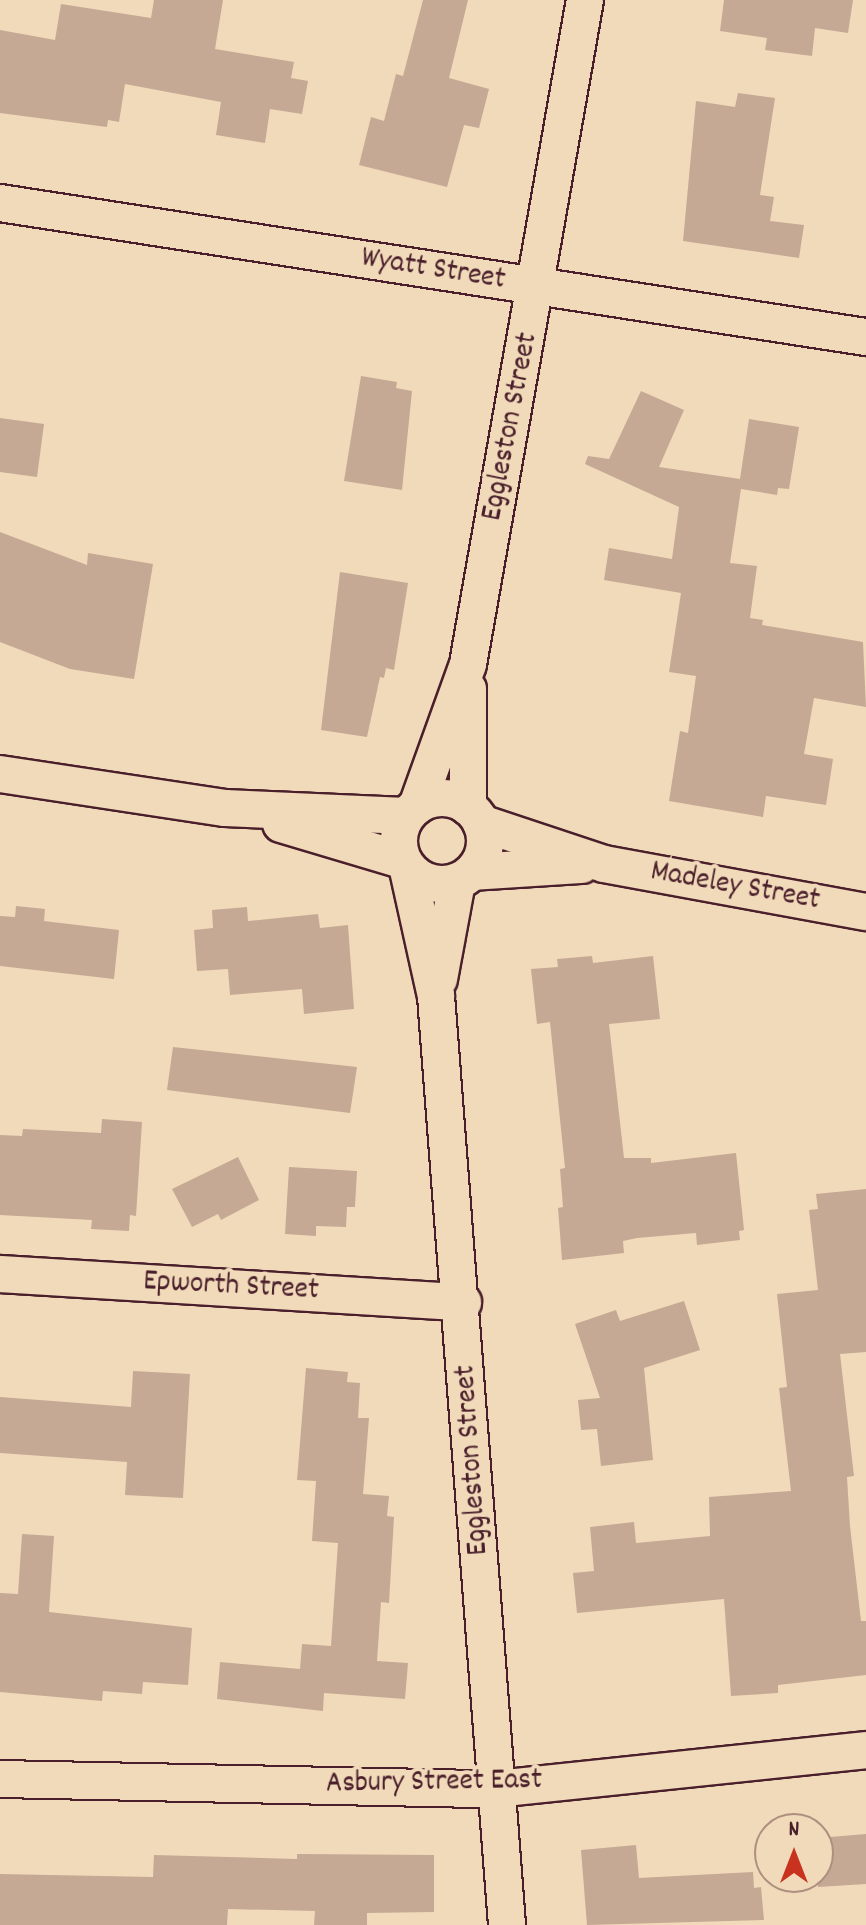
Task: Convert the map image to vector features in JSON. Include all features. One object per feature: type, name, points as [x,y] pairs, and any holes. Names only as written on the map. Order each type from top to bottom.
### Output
[{"type":"street","name":"Eggleston Street","points":[[411,811],[468,664],[538,288],[585,0]]},
{"type":"street","name":"Wyatt Street","points":[[0,203],[866,337]]},
{"type":"street","name":"Eggleston Street","points":[[468,664],[474,815]]},
{"type":"street","points":[[0,774],[225,808],[411,811],[443,798],[474,815],[484,849],[465,877],[439,885],[405,865],[225,808]]},
{"type":"street","points":[[405,865],[398,845],[411,811]]},
{"type":"street","name":"Madeley Street","points":[[474,815],[604,864],[866,912]]},
{"type":"street","name":"Madeley Street","points":[[465,877],[604,864]]},
{"type":"street","name":"Eggleston Street","points":[[405,865],[436,996],[463,1302],[507,1925]]},
{"type":"street","name":"Eggleston Street","points":[[436,996],[465,877]]},
{"type":"street","name":"Epworth Street","points":[[0,1274],[463,1302]]},
{"type":"street","name":"Asbury Street East","points":[[0,1779],[496,1789],[866,1750]]},
{"type":"building","points":[[154,0],[223,0],[215,49],[294,62],[291,78],[308,81],[302,114],[270,109],[265,143],[216,135],[221,102],[125,84],[119,122],[108,120],[107,127],[0,113],[0,30],[55,40],[61,4],[151,18]]},
{"type":"building","points":[[423,0],[468,0],[449,78],[489,89],[479,128],[464,125],[447,187],[359,165],[371,117],[384,121],[396,74],[403,76]]},
{"type":"building","points":[[724,0],[853,0],[848,33],[815,28],[812,56],[765,50],[767,38],[720,31]]},
{"type":"building","points":[[738,93],[775,98],[760,195],[774,197],[770,221],[804,225],[799,258],[683,241],[696,101],[735,107]]},
{"type":"building","points":[[361,376],[397,382],[396,388],[412,391],[402,490],[344,481]]},
{"type":"building","points":[[641,391],[684,410],[659,467],[740,479],[749,419],[799,427],[789,489],[778,488],[777,495],[741,489],[730,563],[757,566],[750,618],[763,620],[762,625],[863,642],[866,707],[814,698],[804,754],[833,759],[826,805],[766,796],[763,817],[669,801],[680,731],[688,733],[696,676],[669,672],[681,593],[604,580],[609,548],[672,559],[679,507],[585,464],[588,456],[609,459]]},
{"type":"building","points":[[0,418],[44,424],[37,477],[0,472]]},
{"type":"building","points":[[0,532],[87,565],[88,553],[153,564],[134,679],[70,669],[0,642]]},
{"type":"building","points":[[340,572],[408,583],[394,670],[386,668],[384,678],[380,677],[367,737],[321,730]]},
{"type":"building","points":[[16,906],[45,909],[44,921],[119,930],[114,979],[0,966],[0,916],[15,917]]},
{"type":"building","points":[[247,907],[248,921],[318,914],[320,928],[348,925],[354,1009],[304,1014],[302,989],[230,995],[228,969],[197,971],[194,930],[213,928],[212,910]]},
{"type":"building","points":[[592,956],[593,963],[653,956],[660,1019],[609,1024],[624,1158],[651,1158],[651,1163],[736,1153],[744,1230],[739,1231],[740,1240],[697,1245],[696,1233],[637,1238],[623,1241],[624,1253],[562,1260],[558,1208],[563,1207],[560,1169],[565,1168],[550,1022],[537,1024],[531,969],[558,967],[557,959]]},
{"type":"building","points":[[173,1047],[357,1067],[350,1113],[167,1090]]},
{"type":"building","points":[[102,1119],[142,1122],[136,1216],[130,1215],[129,1231],[91,1229],[92,1220],[0,1215],[0,1135],[22,1136],[23,1129],[101,1133]]},
{"type":"building","points":[[238,1157],[259,1200],[221,1220],[218,1214],[192,1227],[172,1189]]},
{"type":"building","points":[[289,1167],[357,1171],[355,1207],[347,1207],[346,1227],[316,1226],[316,1236],[285,1234]]},
{"type":"building","points":[[866,1189],[866,1352],[840,1354],[854,1476],[847,1477],[850,1526],[861,1621],[866,1621],[866,1675],[778,1685],[778,1693],[731,1696],[724,1599],[577,1613],[573,1573],[594,1571],[590,1527],[634,1522],[636,1543],[710,1536],[709,1497],[791,1491],[779,1388],[787,1387],[777,1294],[818,1290],[809,1210],[818,1209],[816,1194]]},
{"type":"building","points":[[684,1301],[700,1350],[644,1368],[653,1460],[601,1466],[597,1429],[581,1430],[578,1400],[600,1398],[575,1324],[616,1310],[620,1321]]},
{"type":"building","points":[[306,1368],[348,1372],[347,1382],[360,1383],[358,1418],[369,1418],[363,1494],[389,1496],[387,1516],[394,1517],[389,1603],[381,1602],[377,1661],[408,1663],[405,1699],[324,1693],[323,1711],[217,1699],[220,1662],[300,1669],[302,1644],[331,1646],[338,1543],[312,1541],[316,1481],[297,1480]]},
{"type":"building","points":[[133,1371],[190,1374],[183,1498],[125,1495],[127,1462],[0,1453],[0,1397],[131,1407]]},
{"type":"building","points":[[22,1534],[54,1536],[49,1612],[192,1628],[188,1685],[143,1682],[142,1694],[103,1691],[102,1701],[0,1692],[0,1593],[18,1594]]},
{"type":"building","points":[[866,1834],[866,1884],[834,1886],[834,1837]]},
{"type":"building","points":[[636,1845],[639,1878],[753,1872],[754,1893],[762,1893],[764,1920],[587,1925],[581,1850]]},
{"type":"building","points":[[297,1854],[434,1855],[434,1912],[367,1913],[367,1925],[314,1925],[315,1911],[228,1909],[227,1925],[0,1925],[0,1874],[153,1877],[154,1855],[297,1859]]}]
